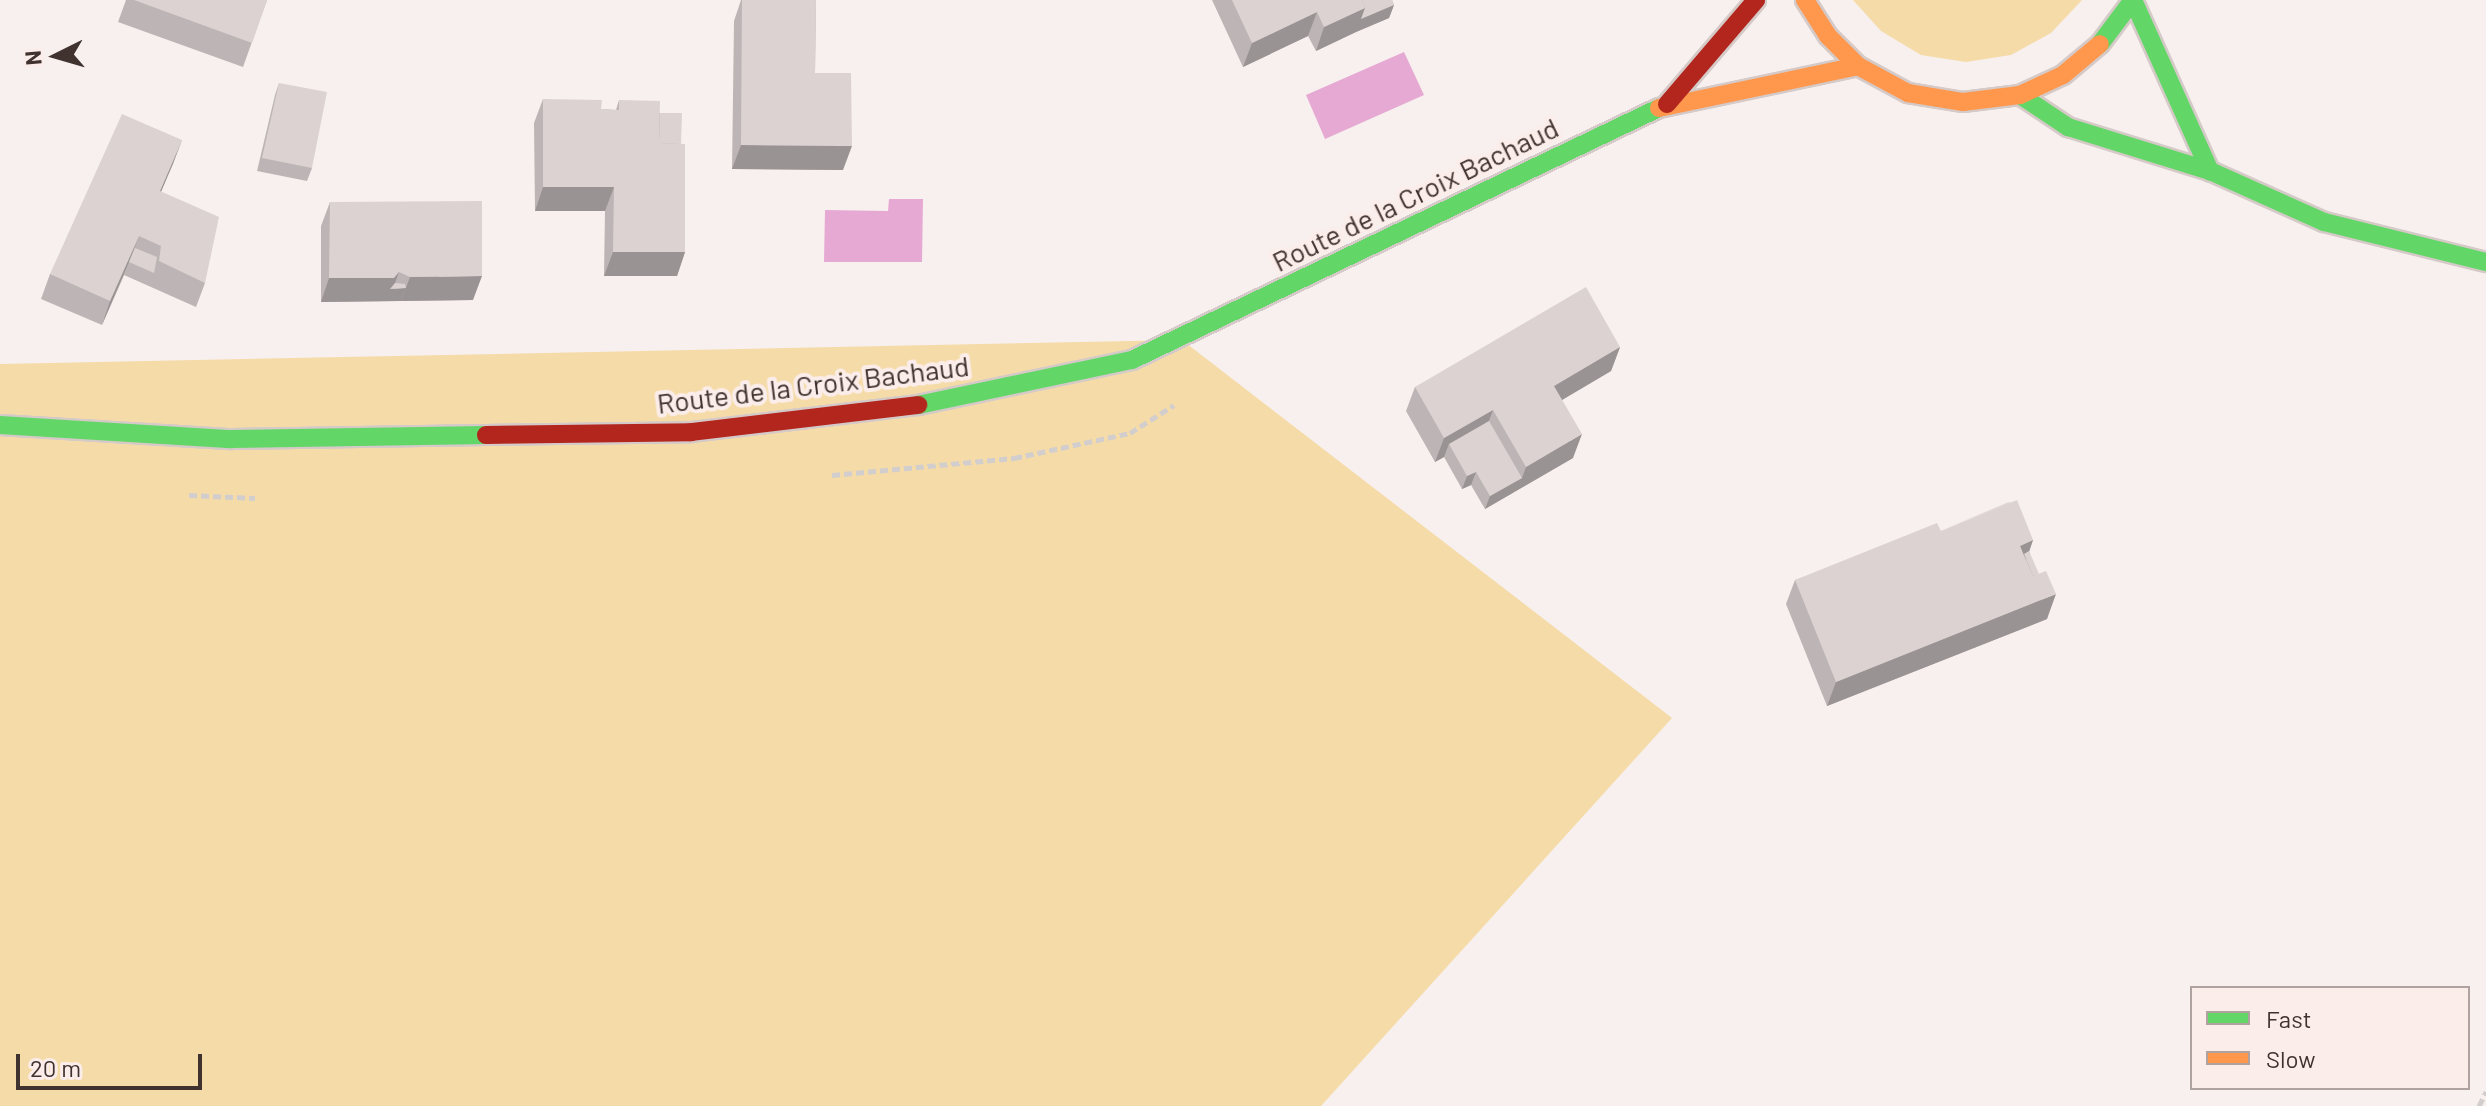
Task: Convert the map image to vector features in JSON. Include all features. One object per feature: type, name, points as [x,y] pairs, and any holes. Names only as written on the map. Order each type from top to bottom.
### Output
[{"type":"main road","name":"Route de la Croix Bachaud","points":[[1667,104],[1756,0]]},
{"type":"main road","points":[[1805,0],[1828,36],[1858,66],[1908,93],[1963,102],[2020,95],[2063,75],[2100,44],[2133,0],[2210,171]]},
{"type":"main road","name":"Route de la Croix Bachaud","points":[[0,425],[232,439],[691,432],[929,404],[1132,360],[1667,104],[1858,66]]},
{"type":"main road","points":[[2020,95],[2068,127],[2210,171],[2324,222],[2486,262]]},
{"type":"path","points":[[2479,1106],[2486,1092]]},
{"type":"shaded area","points":[[1853,0],[2082,0],[2051,33],[2011,55],[1966,62],[1921,55],[1881,31]]},
{"type":"shaded area","points":[[1404,52],[1424,95],[1325,139],[1306,95]]},
{"type":"shaded area","points":[[889,199],[923,199],[922,262],[824,262],[825,210],[888,211]]},
{"type":"shaded area","points":[[1182,340],[1672,718],[1321,1106],[0,1106],[0,364]]},
{"type":"building","points":[[134,0],[267,0],[252,43]]},
{"type":"building","points":[[742,0],[816,0],[815,73],[851,73],[852,146],[741,145]]},
{"type":"building","points":[[1232,0],[1362,0],[1365,8],[1324,27],[1317,12],[1252,43]]},
{"type":"building","points":[[1362,0],[1392,0],[1394,5],[1361,19],[1365,8]]},
{"type":"building","points":[[279,83],[327,92],[312,168],[262,158]]},
{"type":"building","points":[[543,99],[602,100],[601,109],[619,110],[619,100],[660,101],[659,143],[685,144],[685,252],[613,252],[614,187],[543,187]]},
{"type":"building","points":[[660,113],[682,113],[681,144],[659,143]]},
{"type":"building","points":[[122,114],[182,140],[160,191],[219,217],[205,283],[159,261],[161,246],[139,236],[110,301],[50,274]]},
{"type":"building","points":[[482,201],[482,276],[410,277],[399,272],[394,278],[329,278],[330,202]]},
{"type":"building","points":[[135,248],[157,257],[154,273],[129,262]]},
{"type":"building","points":[[395,283],[405,284],[406,288],[390,289]]},
{"type":"building","points":[[1586,287],[1620,347],[1554,386],[1582,434],[1526,467],[1493,410],[1444,438],[1415,387]]},
{"type":"building","points":[[1489,421],[1522,478],[1490,496],[1476,472],[1467,476],[1449,444]]},
{"type":"building","points":[[2017,500],[2033,540],[2020,546],[2033,576],[2046,571],[2056,594],[1836,682],[1795,580],[1937,523],[1941,531]]},
{"type":"building","points":[[2009,502],[2010,503],[1940,531]]},
{"type":"building","points":[[2029,551],[2039,574],[2033,576],[2024,554]]},
{"type":"traffic: fast","points":[[2100,44],[2133,0],[2210,171]]},
{"type":"traffic: fast","points":[[2020,95],[2068,127],[2210,171],[2324,222],[2486,262]]},
{"type":"traffic: fast","points":[[918,405],[1132,360],[1659,108]]},
{"type":"traffic: fast","points":[[0,425],[232,439],[486,435]]},
{"type":"traffic: slow","points":[[1805,0],[1828,36],[1858,66],[1908,93],[1963,102],[2020,95],[2063,75],[2100,44]]},
{"type":"traffic: slow","points":[[1659,108],[1858,66]]},
{"type":"traffic: jam","points":[[1667,104],[1756,0]]},
{"type":"traffic: jam","points":[[486,435],[691,432],[918,405]]}]
